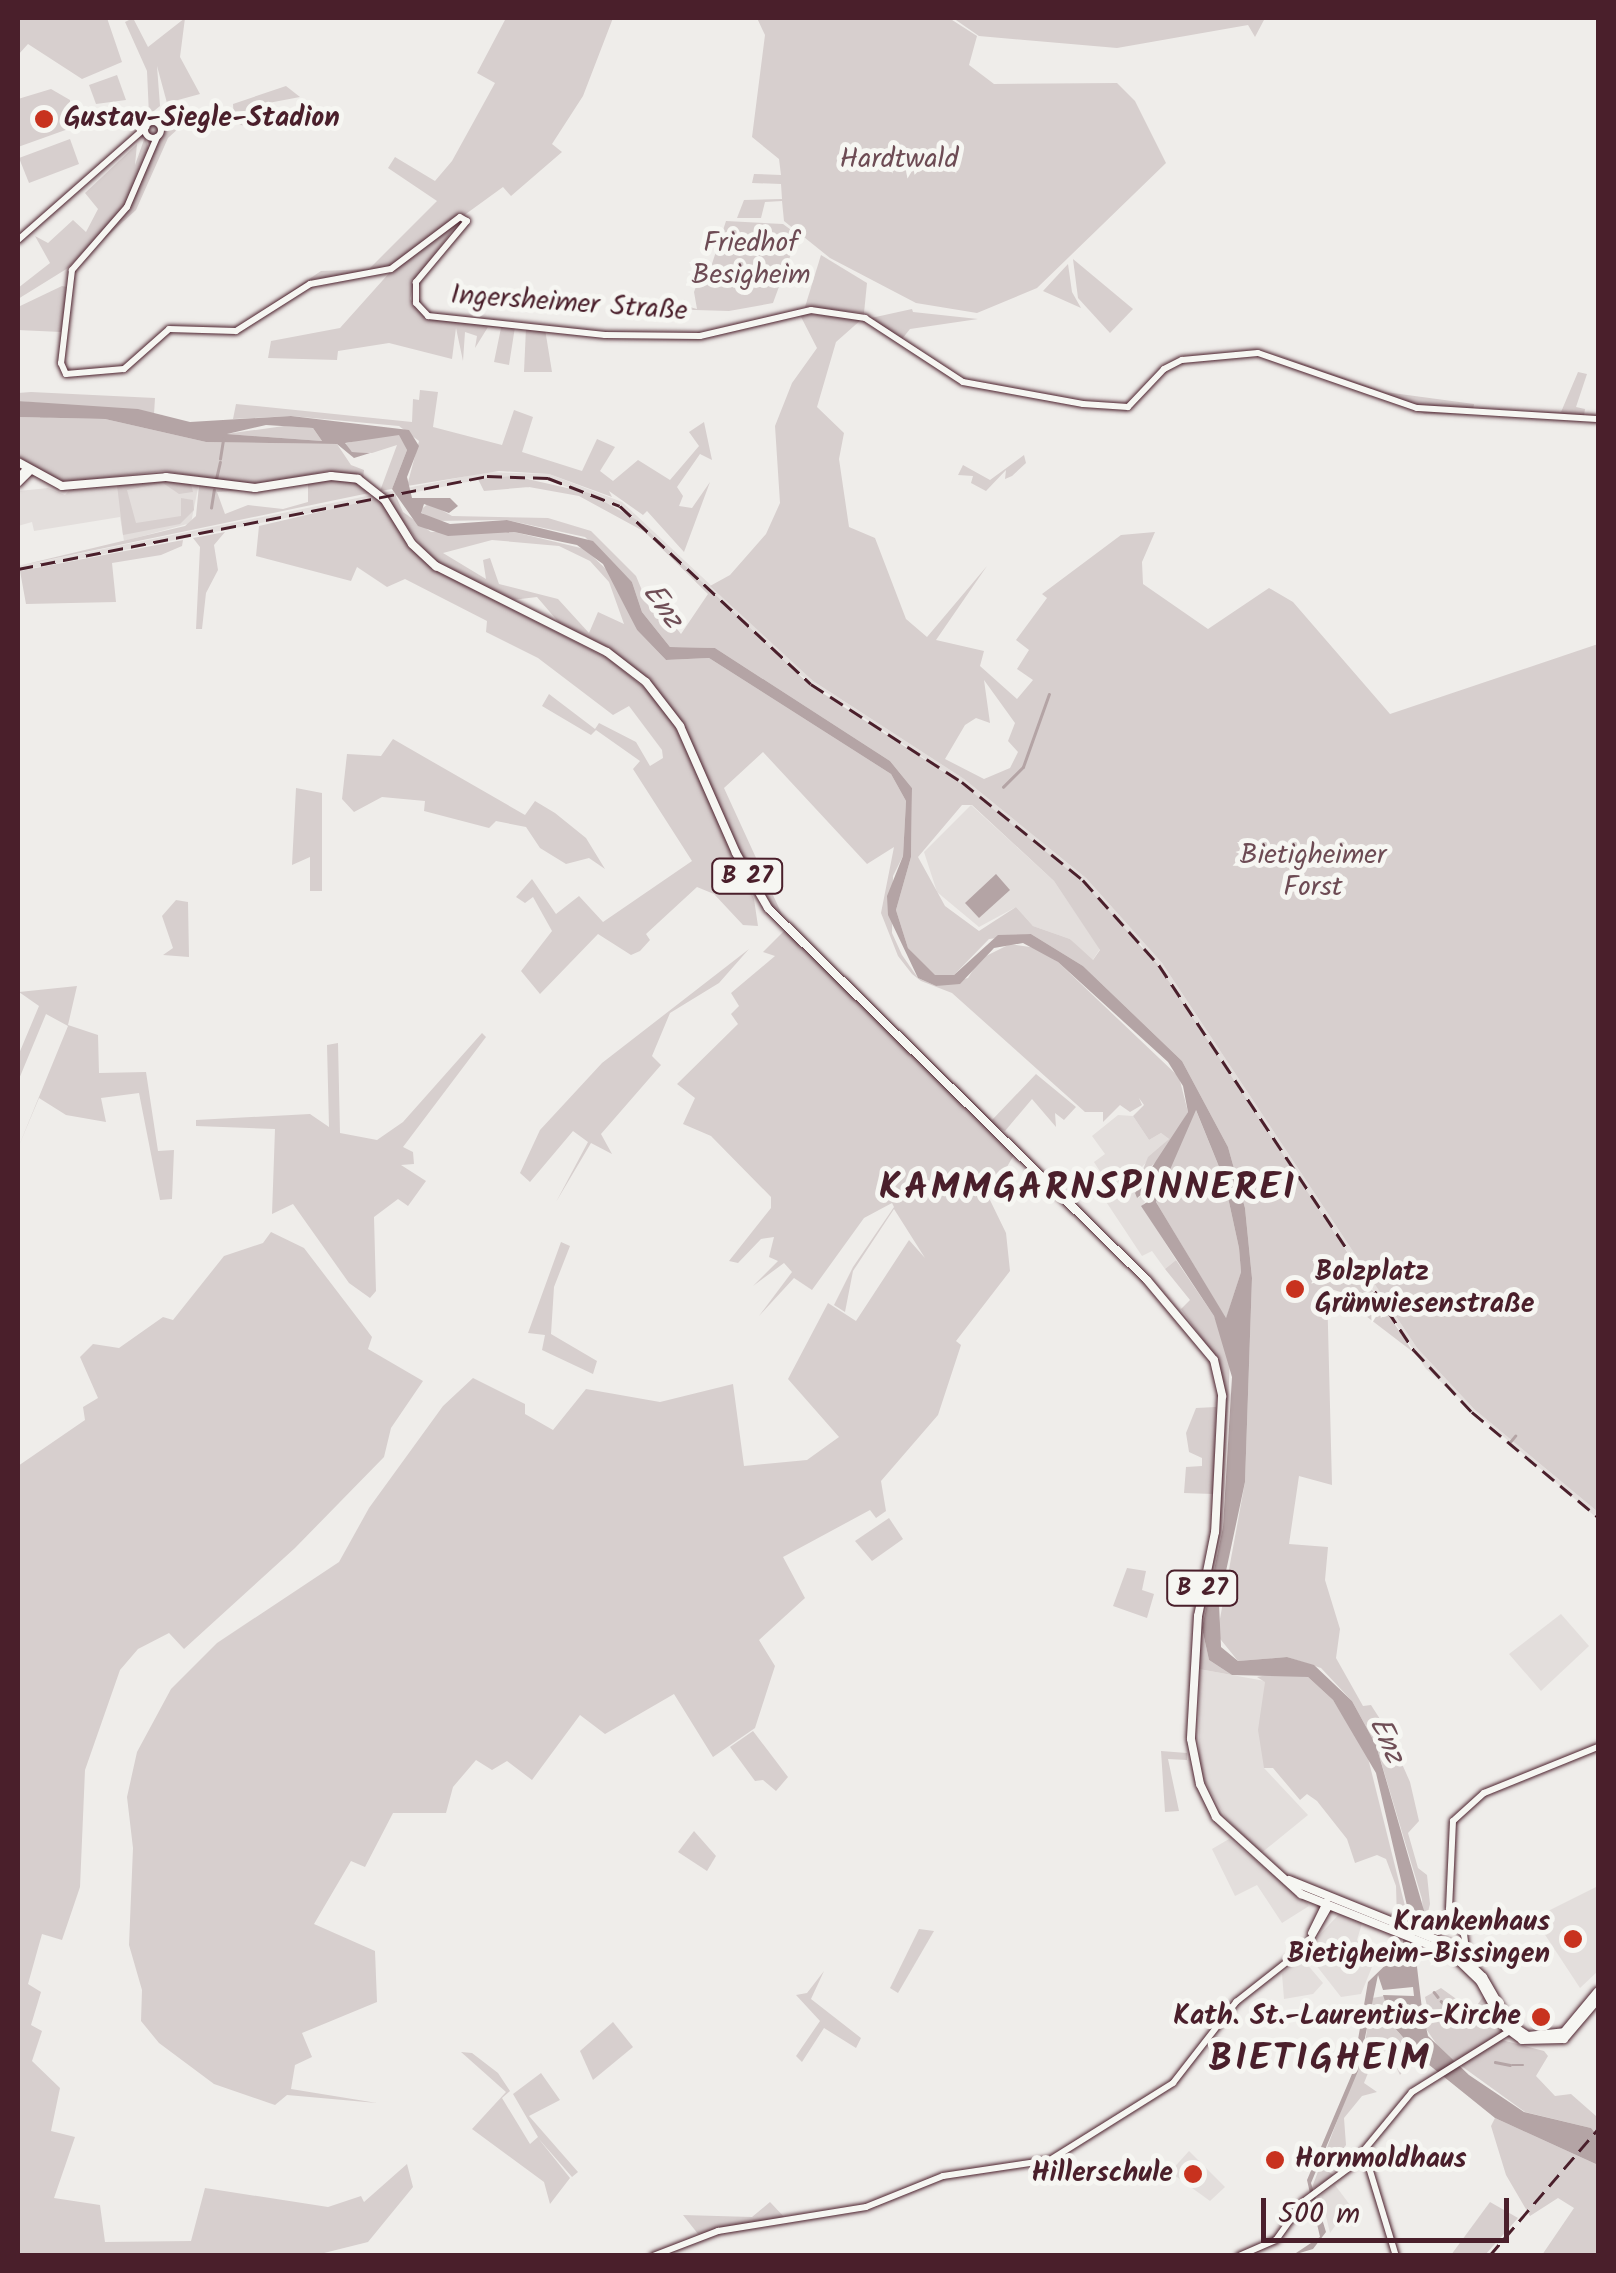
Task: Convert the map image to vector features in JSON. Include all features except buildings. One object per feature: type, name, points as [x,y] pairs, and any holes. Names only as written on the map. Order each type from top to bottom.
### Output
[{"type":"main road","name":"Ingersheimer Straße","points":[[18,240],[136,136],[151,136],[127,207],[70,274],[63,372],[124,369],[169,329],[220,335],[316,281],[391,269],[462,217],[466,224],[416,282],[416,303],[428,316],[671,336],[728,332],[803,310],[865,318],[963,382],[1062,401],[1126,408],[1164,369],[1187,358],[1265,353],[1431,410],[1598,419]]},
{"type":"main road","name":"B 27","points":[[20,472],[62,486],[197,480],[262,488],[321,476],[358,480],[384,499],[412,544],[436,566],[634,671],[680,726],[759,896],[1200,1339],[1217,1368],[1222,1396],[1214,1536],[1197,1626],[1192,1747],[1213,1812],[1268,1867],[1326,1907],[1363,1914]]},
{"type":"main road","points":[[1454,1945],[1448,1867],[1456,1817],[1484,1793],[1598,1747]]},
{"type":"main road","name":"B 27","points":[[1326,1907],[1363,1914],[1454,1945],[1468,1960],[1511,2031]]},
{"type":"main road","points":[[652,2256],[718,2231],[838,2213],[943,2176],[1041,2164],[1178,2078],[1212,2032],[1305,1945],[1326,1907]]},
{"type":"main road","name":"B 27","points":[[1454,1945],[1511,2031]]},
{"type":"main road","points":[[1511,2031],[1536,2038],[1558,2036],[1598,1991]]},
{"type":"main road","points":[[1511,2031],[1540,2044],[1564,2039],[1598,1999]]},
{"type":"main road","points":[[1239,2256],[1276,2240],[1306,2199],[1350,2166],[1412,2092],[1500,2042],[1511,2031]]},
{"type":"main road","points":[[1500,2042],[1511,2031]]},
{"type":"main road","points":[[1370,2143],[1370,2167]]},
{"type":"main road","points":[[1364,2151],[1396,2256]]},
{"type":"main road","points":[[1350,2166],[1370,2167]]},
{"type":"shaded area","points":[[18,401],[138,409],[190,422],[291,416],[409,430],[419,446],[407,477],[412,498],[450,498],[458,506],[449,513],[424,504],[421,513],[450,524],[507,520],[593,541],[632,582],[642,612],[670,647],[715,648],[890,761],[912,788],[911,857],[896,910],[908,948],[935,975],[954,975],[998,935],[1031,934],[1083,966],[1182,1061],[1228,1147],[1245,1208],[1252,1278],[1245,1482],[1219,1604],[1221,1647],[1238,1661],[1287,1657],[1314,1665],[1352,1701],[1376,1745],[1425,1914],[1417,1967],[1422,2009],[1415,2010],[1416,2019],[1424,2018],[1428,2036],[1469,2075],[1524,2112],[1591,2128],[1598,2136],[1598,2165],[1495,2118],[1423,2060],[1393,2026],[1383,1995],[1414,1996],[1413,1987],[1383,1990],[1378,1975],[1358,2071],[1311,2183],[1326,2232],[1313,2249],[1293,2255],[1320,2237],[1307,2180],[1352,2074],[1368,1982],[1402,1949],[1408,1910],[1376,1773],[1333,1700],[1308,1677],[1232,1675],[1209,1660],[1202,1628],[1223,1527],[1232,1377],[1214,1316],[1141,1206],[1152,1199],[1152,1186],[1137,1198],[1135,1193],[1188,1112],[1183,1086],[1168,1062],[1058,962],[1023,943],[994,948],[960,984],[936,986],[918,978],[888,915],[887,896],[903,856],[906,801],[891,774],[709,658],[666,660],[637,630],[603,564],[577,545],[514,532],[448,536],[418,526],[392,489],[407,450],[399,435],[345,443],[352,452],[370,453],[354,458],[337,444],[206,442],[105,419],[18,417]],"holes":[[[266,425],[313,428],[322,441],[227,434]],[[1196,1110],[1224,1179],[1239,1248],[1241,1272],[1226,1318],[1156,1202]]]},
{"type":"shaded area","points":[[487,472],[549,474],[622,502],[813,681],[964,779],[1086,878],[1162,963],[1417,1348],[1474,1409],[1598,1512],[1598,1519],[1426,1369],[1138,940],[961,783],[784,664],[619,508],[547,479],[487,478],[18,571],[18,566]]},
{"type":"shaded area","points":[[152,480],[199,483],[191,523],[124,541],[120,517],[34,531],[32,522],[18,526],[19,491],[48,488],[65,495],[71,488]]},
{"type":"shaded area","points":[[971,805],[1054,881],[1100,949],[1092,961],[1070,939],[1033,926],[1016,907],[979,927],[937,892],[924,852]]},
{"type":"shaded area","points":[[996,874],[1010,890],[979,918],[965,903]]},
{"type":"shaded area","points":[[1118,1115],[1133,1116],[1149,1140],[1161,1133],[1169,1139],[1139,1170],[1135,1193],[1137,1198],[1152,1191],[1142,1206],[1176,1260],[1165,1269],[1152,1251],[1142,1256],[1097,1188],[1106,1181],[1094,1162],[1105,1154],[1092,1136]]},
{"type":"shaded area","points":[[1561,1614],[1589,1646],[1541,1691],[1509,1654]]},
{"type":"shaded area","points":[[1199,1669],[1265,1681],[1264,1768],[1308,1815],[1260,1854],[1226,1818],[1199,1771]]},
{"type":"shaded area","points":[[1229,1839],[1309,1906],[1282,1923],[1257,1885],[1235,1896],[1212,1849]]},
{"type":"shaded area","name":"Krankenhaus Bietigheim-Bissingen","points":[[1598,1886],[1598,1971],[1580,1988],[1534,1918]]},
{"type":"shaded area","points":[[1340,1913],[1363,1920],[1357,1940],[1372,1967],[1361,1994],[1341,1997],[1305,1951]]},
{"type":"shaded area","points":[[1300,1956],[1323,1983],[1313,1994],[1284,1999],[1282,1974]]},
{"type":"shaded area","name":"Hillerschule","points":[[1189,2151],[1225,2187],[1210,2201],[1170,2172]]},
{"type":"shaded area","points":[[1335,2185],[1350,2205],[1330,2233],[1321,2195]]},
{"type":"green space","points":[[18,18],[107,18],[122,62],[82,79],[28,44],[18,55]]},
{"type":"green space","points":[[133,18],[148,47],[185,18],[180,57],[200,94],[167,103],[157,66],[160,106],[149,115],[147,71],[125,22]]},
{"type":"green space","points":[[506,18],[613,18],[583,96],[552,144],[562,152],[511,196],[503,187],[397,264],[377,272],[314,279],[238,327],[321,271],[369,269],[437,201],[388,168],[395,157],[435,181],[452,161],[495,83],[477,73]]},
{"type":"green space","name":"Hardtwald","points":[[757,18],[949,18],[977,36],[969,65],[994,84],[1117,83],[1135,101],[1166,163],[1037,288],[977,313],[916,303],[830,258],[784,221],[782,201],[765,202],[761,218],[737,218],[744,200],[782,199],[781,184],[752,183],[754,174],[781,175],[779,159],[752,137],[765,35]]},
{"type":"green space","points":[[953,18],[1265,18],[1255,37],[1248,25],[1117,48],[979,36]]},
{"type":"green space","points":[[117,75],[126,100],[96,104],[89,85]]},
{"type":"green space","points":[[286,86],[300,97],[263,104],[244,126],[234,122],[233,104]]},
{"type":"green space","name":"Gustav-Siegle-Stadion","points":[[51,89],[70,100],[71,128],[18,147],[18,99]]},
{"type":"green space","points":[[217,105],[204,124],[190,118],[168,138],[136,210],[102,241],[132,202],[164,122]]},
{"type":"green space","points":[[145,137],[149,150],[127,205],[68,268],[18,299],[18,288],[50,263],[35,236],[48,243],[73,220],[86,232],[98,209],[85,193],[137,144],[135,165]]},
{"type":"green space","points":[[70,139],[79,164],[29,183],[19,158]]},
{"type":"green space","points":[[460,220],[414,283],[410,299],[425,316],[515,327],[509,365],[494,362],[501,328],[488,327],[475,348],[477,336],[465,332],[463,361],[456,328],[452,359],[389,343],[338,351],[337,360],[268,358],[271,341],[340,328],[391,271]]},
{"type":"green space","name":"Friedhof Besigheim","points":[[726,221],[783,224],[798,235],[773,303],[729,311],[662,309],[665,300],[697,309],[694,292],[700,276],[708,276]]},
{"type":"green space","points":[[821,255],[867,283],[864,313],[805,307]]},
{"type":"green space","points":[[1073,259],[1133,309],[1110,333],[1078,298]]},
{"type":"green space","points":[[1068,264],[1072,292],[1081,308],[1043,291]]},
{"type":"green space","points":[[67,287],[61,332],[18,330],[18,307]]},
{"type":"green space","points":[[912,309],[978,319],[910,329],[902,339],[871,318]]},
{"type":"green space","name":"Bietigheimer Forst","points":[[800,315],[862,319],[836,342],[817,407],[844,433],[839,459],[849,527],[875,538],[906,619],[927,637],[987,566],[936,640],[984,651],[980,666],[1017,699],[1033,680],[1017,669],[1029,650],[1016,640],[1047,598],[1042,594],[1121,535],[1155,532],[1142,562],[1143,584],[1208,629],[1269,588],[1293,602],[1390,714],[1598,644],[1598,1512],[1474,1409],[1417,1348],[1162,963],[1086,878],[964,779],[813,681],[710,586],[730,575],[766,534],[780,503],[775,426],[792,383],[817,348]],"holes":[[[984,680],[1015,723],[1008,741],[1018,752],[1010,768],[984,779],[945,759],[965,725],[976,718],[990,723]]]},
{"type":"green space","points":[[526,328],[545,329],[552,372],[524,372]]},
{"type":"green space","points":[[1273,353],[1385,392],[1474,404],[1473,411],[1561,412],[1578,372],[1587,374],[1576,407],[1585,409],[1584,416],[1425,414]]},
{"type":"green space","points":[[420,390],[438,392],[433,427],[502,445],[514,410],[533,417],[522,452],[582,471],[597,439],[615,447],[600,471],[613,481],[638,460],[670,480],[699,446],[689,432],[704,422],[712,460],[700,454],[677,487],[683,496],[679,506],[692,508],[710,482],[684,552],[647,511],[643,515],[609,491],[612,497],[549,474],[499,471],[407,486],[419,441],[399,426],[291,416],[233,419],[236,404],[412,422],[413,399],[419,400]]},
{"type":"green space","points":[[18,393],[155,398],[154,414],[18,401]]},
{"type":"green space","points":[[18,417],[105,419],[206,442],[337,444],[351,465],[364,470],[363,479],[328,471],[252,485],[163,471],[59,483],[18,456]]},
{"type":"green space","points":[[284,426],[313,428],[322,441],[226,434]]},
{"type":"green space","points":[[388,432],[400,435],[407,450],[392,489],[380,491],[397,445],[372,453],[352,452],[344,444]]},
{"type":"green space","points":[[1024,455],[1026,463],[1005,479],[1006,470],[986,491],[971,483],[973,476],[958,475],[963,465],[990,480]]},
{"type":"green space","points":[[514,476],[589,493],[637,520],[810,685],[961,783],[1082,881],[1158,965],[1413,1352],[1362,1313],[1351,1295],[1327,1288],[1332,1485],[1299,1476],[1289,1544],[1328,1547],[1325,1580],[1340,1629],[1336,1658],[1363,1706],[1371,1705],[1387,1730],[1410,1782],[1419,1821],[1408,1833],[1418,1868],[1427,1875],[1430,1904],[1424,1928],[1422,1899],[1376,1745],[1352,1701],[1321,1668],[1287,1657],[1238,1661],[1217,1635],[1245,1482],[1252,1278],[1245,1208],[1228,1147],[1182,1061],[1083,966],[1031,934],[989,939],[954,975],[935,976],[908,948],[896,910],[911,857],[912,788],[890,761],[715,648],[670,647],[642,612],[632,582],[585,537],[507,520],[434,521],[419,511],[429,503],[452,516],[548,518],[591,531],[636,576],[651,612],[670,620],[681,634],[708,594],[645,532],[579,496],[529,487],[484,491],[478,479]],"holes":[[[962,805],[972,805],[1054,881],[1100,950],[1093,960],[1070,939],[1033,926],[1016,907],[979,931],[945,906],[918,857]]]},
{"type":"green space","points":[[349,479],[374,492],[18,566],[185,526],[196,516],[199,485],[265,489],[217,492],[225,514],[248,505],[283,509],[308,502],[308,481]]},
{"type":"green space","points":[[152,480],[191,484],[193,492],[179,494],[163,483],[127,490],[136,523],[181,516],[181,498],[193,500],[194,510],[180,524],[123,535],[117,485]]},
{"type":"green space","points":[[395,494],[403,512],[431,532],[514,532],[585,549],[608,571],[637,630],[666,660],[709,658],[891,774],[906,801],[903,856],[893,876],[892,933],[918,978],[936,986],[968,978],[980,959],[1010,944],[1037,948],[1058,962],[1179,1077],[1188,1112],[1162,1156],[1140,1177],[1148,1157],[1169,1139],[1161,1133],[1149,1140],[1133,1116],[1144,1105],[1139,1098],[1142,1105],[1130,1112],[1120,1105],[1103,1122],[1103,1112],[1085,1112],[952,993],[921,981],[912,974],[898,956],[881,913],[894,847],[867,864],[763,752],[724,788],[784,919],[992,1120],[1036,1074],[1076,1107],[1064,1120],[1055,1113],[1056,1127],[1032,1099],[1005,1131],[990,1124],[782,921],[753,883],[679,719],[649,681],[561,625],[537,597],[512,600],[431,559],[385,497]],"holes":[[[492,540],[559,546],[590,561],[609,582],[624,624],[598,612],[589,633],[558,599],[499,584],[490,558],[483,560],[486,579],[443,553]]]},
{"type":"green space","points":[[379,498],[439,572],[609,659],[653,695],[674,724],[754,899],[758,926],[743,925],[714,894],[697,887],[646,934],[650,940],[640,951],[631,955],[598,934],[540,994],[521,971],[552,931],[533,897],[525,903],[516,897],[532,879],[556,914],[579,896],[603,922],[692,861],[633,769],[640,761],[596,730],[591,735],[542,706],[549,694],[595,729],[599,723],[636,742],[650,766],[663,758],[662,750],[629,706],[613,715],[538,658],[486,632],[487,621],[405,579],[387,587],[357,567],[351,581],[256,556],[259,526]]},
{"type":"green space","points":[[225,532],[214,545],[218,570],[206,593],[202,629],[196,629],[200,547],[193,538]]},
{"type":"green space","points":[[183,540],[182,546],[161,555],[112,563],[116,602],[26,604],[20,571]]},
{"type":"green space","points":[[393,739],[525,815],[535,801],[555,813],[586,838],[605,869],[589,858],[566,864],[540,848],[526,827],[496,821],[489,828],[424,811],[425,801],[382,797],[354,812],[342,799],[347,754],[381,756]]},
{"type":"green space","points":[[296,788],[322,793],[322,891],[310,891],[310,857],[292,865]]},
{"type":"green space","points":[[176,900],[188,902],[189,957],[163,955],[173,948],[162,916]]},
{"type":"green space","points":[[785,930],[1015,1153],[989,1198],[1006,1233],[1010,1271],[956,1341],[961,1345],[938,1415],[881,1481],[886,1511],[876,1518],[870,1510],[783,1557],[805,1598],[759,1640],[775,1666],[755,1728],[713,1757],[674,1694],[605,1734],[580,1715],[532,1780],[507,1761],[492,1770],[476,1760],[453,1787],[446,1813],[393,1813],[365,1867],[351,1861],[314,1924],[375,1951],[377,2002],[302,2033],[312,2057],[295,2065],[291,2089],[377,2103],[287,2095],[275,2105],[214,2084],[159,2043],[141,2021],[142,1990],[129,1945],[133,1848],[127,1797],[137,1752],[171,1689],[217,1643],[339,1562],[369,1508],[443,1406],[473,1378],[525,1404],[525,1414],[553,1430],[586,1389],[660,1402],[733,1384],[744,1466],[807,1460],[839,1437],[788,1379],[828,1303],[856,1321],[909,1240],[925,1258],[894,1209],[853,1271],[845,1312],[834,1305],[853,1267],[894,1207],[892,1203],[864,1218],[812,1290],[794,1278],[759,1316],[792,1272],[784,1263],[753,1286],[778,1261],[769,1257],[774,1237],[761,1239],[738,1263],[729,1261],[771,1208],[771,1197],[711,1136],[683,1124],[695,1098],[677,1084],[738,1024],[731,1014],[739,1006],[731,993],[775,956],[763,952]]},
{"type":"green space","points":[[749,949],[719,983],[670,1013],[652,1056],[661,1065],[601,1134],[612,1154],[591,1143],[556,1202],[588,1142],[573,1131],[530,1182],[520,1173],[540,1130],[602,1063]]},
{"type":"green space","points":[[77,986],[68,1025],[98,1035],[99,1073],[146,1072],[158,1151],[174,1150],[172,1199],[160,1200],[139,1093],[101,1098],[106,1122],[66,1115],[39,1098],[18,1148],[68,1026],[46,1014],[19,1079],[18,1056],[39,1006],[19,992]]},
{"type":"green space","points":[[482,1033],[486,1037],[403,1147],[413,1152],[414,1164],[401,1165],[426,1181],[408,1206],[398,1199],[374,1217],[376,1291],[370,1298],[349,1283],[293,1204],[272,1214],[275,1129],[196,1126],[196,1120],[310,1114],[329,1127],[327,1045],[338,1043],[340,1133],[377,1140],[403,1122]]},
{"type":"green space","points":[[1195,1108],[1224,1179],[1239,1248],[1241,1272],[1226,1319],[1156,1202]]},
{"type":"green space","points":[[271,1232],[304,1248],[372,1337],[368,1349],[423,1381],[391,1428],[384,1457],[295,1548],[184,1649],[169,1633],[138,1649],[120,1670],[85,1770],[80,1887],[62,1940],[42,1934],[28,1984],[41,1992],[31,2025],[42,2031],[32,2061],[60,2088],[51,2131],[75,2137],[54,2198],[100,2205],[105,2242],[191,2241],[205,2188],[328,2207],[361,2196],[364,2202],[407,2164],[413,2187],[368,2242],[324,2253],[18,2255],[18,1466],[85,1420],[83,1407],[98,1398],[80,1357],[93,1344],[119,1348],[163,1317],[173,1320],[224,1256],[263,1243]]},
{"type":"green space","points":[[561,1242],[570,1246],[554,1287],[551,1334],[597,1361],[593,1374],[542,1350],[545,1335],[528,1333]]},
{"type":"green space","points":[[1176,1260],[1214,1316],[1230,1357],[1223,1527],[1202,1628],[1209,1660],[1232,1675],[1199,1669],[1198,1624],[1212,1555],[1223,1386],[1215,1357],[1181,1309],[1190,1300],[1165,1269]]},
{"type":"green space","points":[[1216,1407],[1213,1494],[1184,1493],[1186,1467],[1202,1466],[1202,1458],[1189,1452],[1186,1433],[1196,1408]]},
{"type":"green space","points":[[889,1518],[903,1539],[872,1561],[855,1541]]},
{"type":"green space","points":[[1127,1568],[1146,1571],[1142,1590],[1154,1594],[1147,1618],[1113,1606]]},
{"type":"green space","points":[[1282,1672],[1308,1677],[1333,1700],[1367,1754],[1409,1922],[1397,1919],[1396,1886],[1386,1859],[1377,1855],[1355,1863],[1347,1839],[1317,1801],[1307,1794],[1300,1800],[1273,1768],[1264,1768],[1258,1730],[1265,1682],[1257,1677]]},
{"type":"green space","points":[[753,1731],[788,1777],[776,1791],[763,1780],[755,1781],[730,1747]]},
{"type":"green space","points":[[1161,1751],[1187,1753],[1187,1760],[1168,1759],[1179,1811],[1165,1812]]},
{"type":"green space","points":[[694,1831],[716,1856],[707,1871],[678,1852]]},
{"type":"green space","points":[[919,1929],[934,1931],[898,1993],[890,1988]]},
{"type":"green space","points":[[824,1971],[811,1999],[861,2038],[856,2048],[824,2028],[802,2062],[796,2056],[820,2021],[796,1995],[807,1993]]},
{"type":"green space","points":[[1441,1988],[1473,2011],[1485,1994],[1501,2031],[1498,2039],[1544,2051],[1548,2056],[1536,2076],[1555,2096],[1571,2094],[1596,2116],[1598,2136],[1591,2128],[1525,2112],[1442,2052],[1424,2026],[1431,2024],[1425,1997]]},
{"type":"green space","points":[[1384,1996],[1393,2026],[1416,2053],[1400,2075],[1389,2052],[1373,2056],[1364,2049],[1372,1998]]},
{"type":"green space","points":[[613,2022],[633,2047],[593,2080],[580,2051]]},
{"type":"green space","points":[[461,2052],[472,2053],[498,2073],[510,2091],[502,2098],[530,2144],[538,2137],[513,2094],[541,2073],[560,2100],[529,2116],[578,2172],[572,2177],[538,2138],[570,2178],[550,2204],[544,2182],[472,2129],[506,2092]]},
{"type":"green space","points":[[1362,2055],[1372,2063],[1364,2083],[1377,2092],[1362,2096],[1344,2118],[1346,2145],[1327,2171],[1334,2175],[1311,2190]]},
{"type":"green space","points":[[1495,2118],[1598,2165],[1598,2255],[1542,2255],[1574,2208],[1558,2198],[1530,2216],[1506,2175],[1491,2126]]},
{"type":"green space","points":[[770,2202],[786,2219],[698,2234],[683,2215],[752,2217]]},
{"type":"green space","points":[[1490,2202],[1518,2218],[1485,2255],[1451,2255]]},
{"type":"waterway","points":[[220,459],[223,439]]},
{"type":"waterway","points":[[216,479],[220,462]]},
{"type":"waterway","points":[[211,508],[214,490]]},
{"type":"waterway","points":[[1003,787],[1023,767],[1049,694]]},
{"type":"waterway","points":[[1510,1442],[1515,1436]]},
{"type":"waterway","points":[[1434,1992],[1438,1997]]},
{"type":"waterway","points":[[1441,2001],[1444,2004]]},
{"type":"waterway","points":[[1495,2062],[1510,2065]]},
{"type":"waterway","points":[[1512,2065],[1523,2065]]},
{"type":"railway","points":[[18,569],[487,476],[548,478],[620,506],[811,684],[962,782],[1083,880],[1159,965],[1414,1350],[1472,1412],[1598,1517]]},
{"type":"railway","points":[[1489,2256],[1598,2129]]},
{"type":"place","name":"Gustav-Siegle-Stadion","points":[[44,119]]},
{"type":"place","name":"Bolzplatz Grünwiesenstraße","points":[[1295,1289]]},
{"type":"place","name":"Krankenhaus Bietigheim-Bissingen","points":[[1573,1939]]},
{"type":"place","name":"Kath. St.-Laurentius-Kirche","points":[[1541,2017]]},
{"type":"place","name":"Hornmoldhaus","points":[[1275,2160]]},
{"type":"place","name":"Hillerschule","points":[[1193,2174]]},
{"type":"district","name":"KAMMGARNSPINNEREI","points":[[1088,1190]]},
{"type":"district","name":"BIETIGHEIM","points":[[1320,2061]]},
{"type":"water label","name":"Enz","points":[[662,606]]},
{"type":"water label","name":"Enz","points":[[1386,1740]]}]
